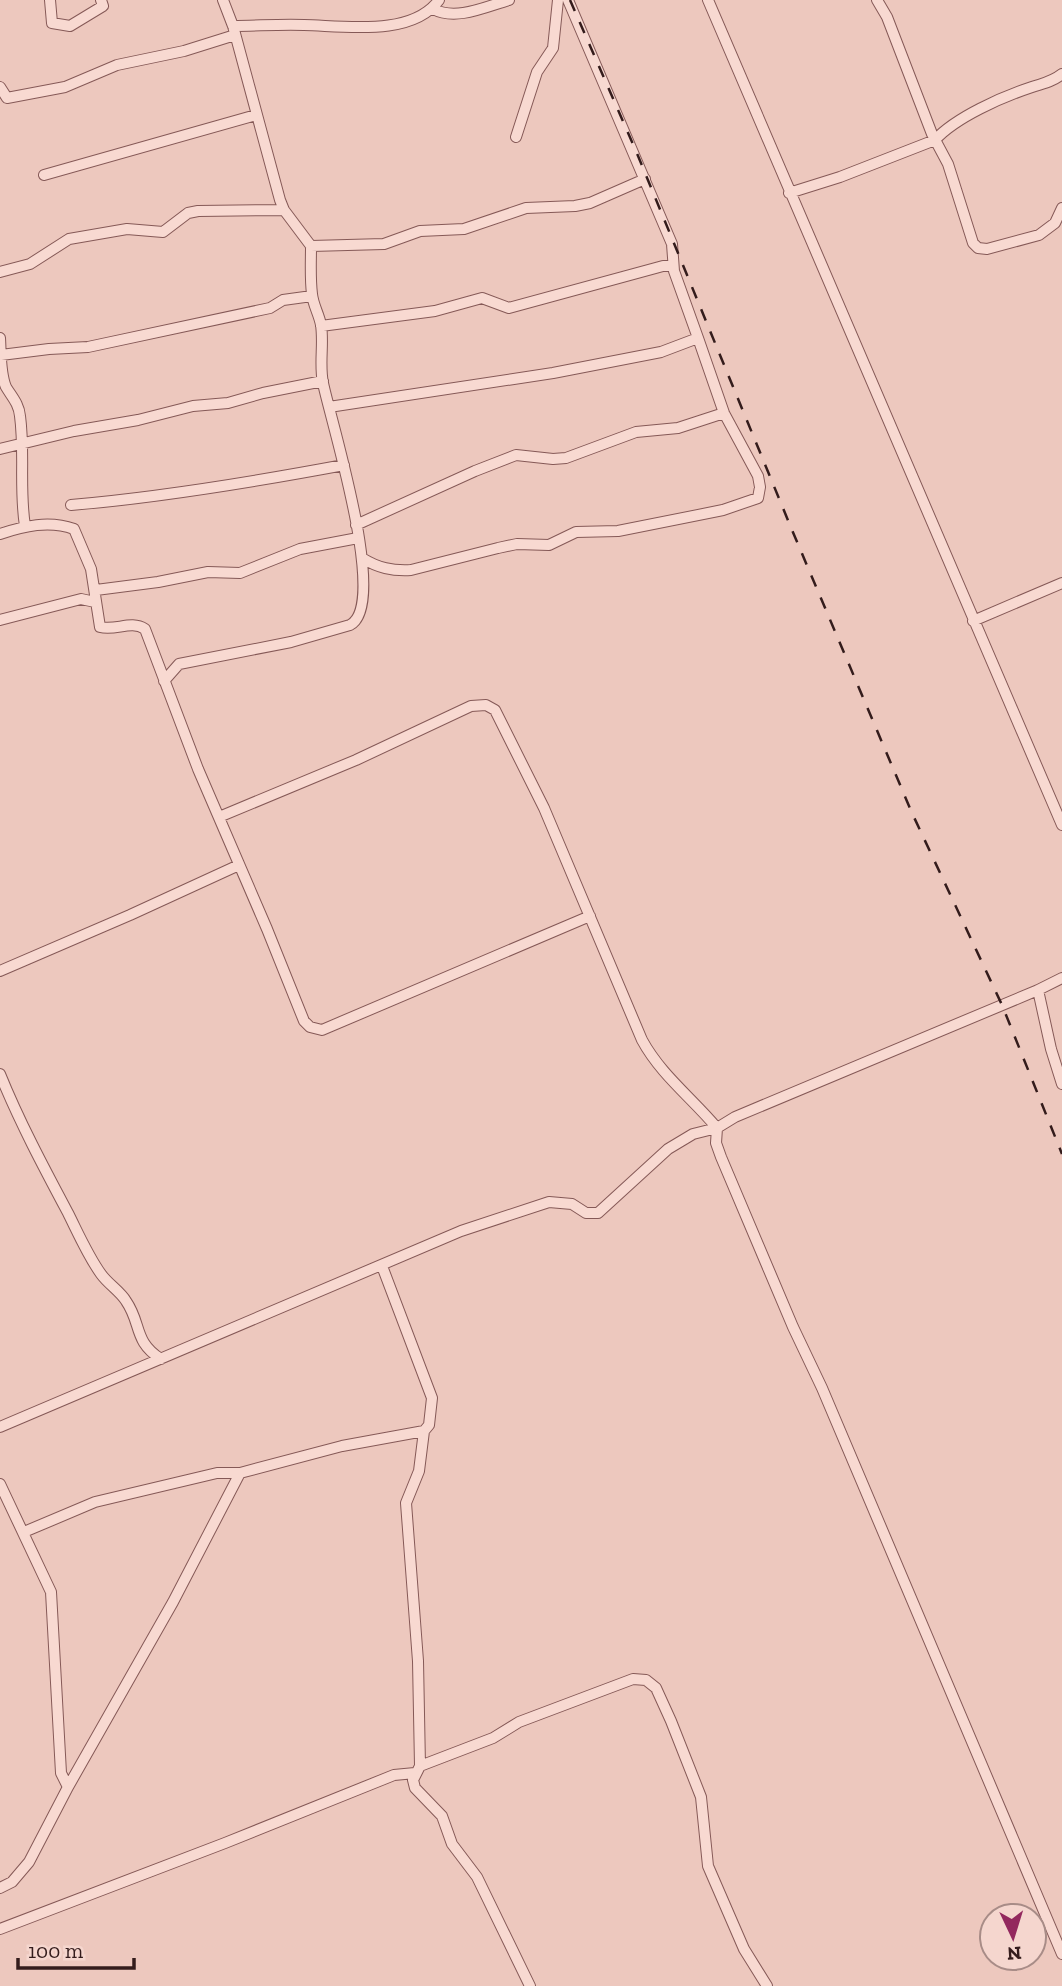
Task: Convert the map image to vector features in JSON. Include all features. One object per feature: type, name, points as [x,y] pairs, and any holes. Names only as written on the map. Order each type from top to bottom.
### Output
[{"type":"street","points":[[50,0],[52,23],[70,26],[103,6],[102,0]]},
{"type":"street","points":[[164,681],[179,664],[291,642],[356,621],[360,616],[364,577],[344,465],[323,381],[321,326],[312,296],[311,246],[284,210],[223,0]]},
{"type":"street","points":[[0,87],[7,98],[65,87],[117,65],[184,51],[234,31],[302,25],[360,28],[388,25],[416,19],[436,4],[441,13],[458,14],[509,0]]},
{"type":"street","points":[[516,137],[537,72],[553,48],[558,0]]},
{"type":"street","points":[[362,558],[388,569],[411,570],[517,544],[549,545],[576,532],[601,533],[639,528],[723,510],[749,502],[760,494],[758,476],[724,413],[673,266],[672,244],[568,0]]},
{"type":"street","points":[[708,0],[1062,825]]},
{"type":"street","points":[[877,0],[887,17],[935,140],[948,164],[973,243],[978,248],[987,249],[1039,235],[1055,223],[1062,208]]},
{"type":"street","points":[[789,193],[840,177],[935,140],[947,128],[968,115],[1045,84],[1062,74]]},
{"type":"street","points":[[44,175],[256,115]]},
{"type":"street","points":[[311,246],[384,244],[420,231],[464,229],[526,208],[590,203],[645,179]]},
{"type":"street","points":[[0,272],[30,264],[69,239],[127,229],[163,232],[188,213],[284,210]]},
{"type":"street","points":[[321,326],[435,311],[482,298],[509,308],[663,265],[673,266]]},
{"type":"street","points":[[1,355],[88,347],[270,309],[283,300],[312,296]]},
{"type":"street","points":[[0,338],[6,387],[20,410],[21,490],[25,526]]},
{"type":"street","points":[[329,407],[553,373],[661,352],[698,338]]},
{"type":"street","points":[[0,449],[74,431],[193,407],[228,403],[323,381]]},
{"type":"street","points":[[356,525],[516,455],[566,458],[636,432],[678,428],[724,413]]},
{"type":"street","points":[[71,505],[225,487],[344,465]]},
{"type":"street","points":[[0,534],[25,526],[60,525],[74,529],[91,569],[100,627],[115,628],[135,624],[145,629],[304,1021],[317,1030],[590,916]]},
{"type":"street","points":[[0,620],[148,583],[208,572],[240,573],[300,549],[358,538]]},
{"type":"street","points":[[973,621],[1062,583]]},
{"type":"street","points":[[219,817],[356,760],[471,706],[486,705],[495,710],[544,808],[651,1056],[717,1128],[716,1143],[725,1168],[822,1388],[1062,1954]]},
{"type":"street","points":[[0,971],[239,864]]},
{"type":"street","points":[[0,1427],[461,1231],[549,1202],[572,1204],[586,1213],[598,1213],[668,1149],[693,1134],[717,1128],[748,1111],[1062,978]]},
{"type":"street","points":[[1038,990],[1062,1084]]},
{"type":"street","points":[[0,1074],[90,1256],[102,1276],[125,1298],[143,1343],[161,1359]]},
{"type":"street","points":[[382,1266],[432,1398],[419,1471],[407,1503],[418,1661],[417,1769],[413,1780],[415,1788],[442,1816],[452,1844],[477,1877],[530,1986]]},
{"type":"street","points":[[24,1532],[95,1502],[217,1473],[240,1473],[342,1446],[424,1431]]},
{"type":"street","points":[[0,1888],[12,1882],[29,1862],[68,1787],[173,1602],[240,1473]]},
{"type":"street","points":[[0,1484],[51,1592],[61,1773],[68,1787]]},
{"type":"street","points":[[0,1929],[394,1775],[417,1769],[493,1738],[519,1723],[633,1679],[646,1680],[656,1688],[695,1777],[701,1797],[708,1866],[744,1949],[767,1986]]},
{"type":"railway","points":[[570,0],[636,151],[912,813],[1002,1005],[1062,1154]]}]
